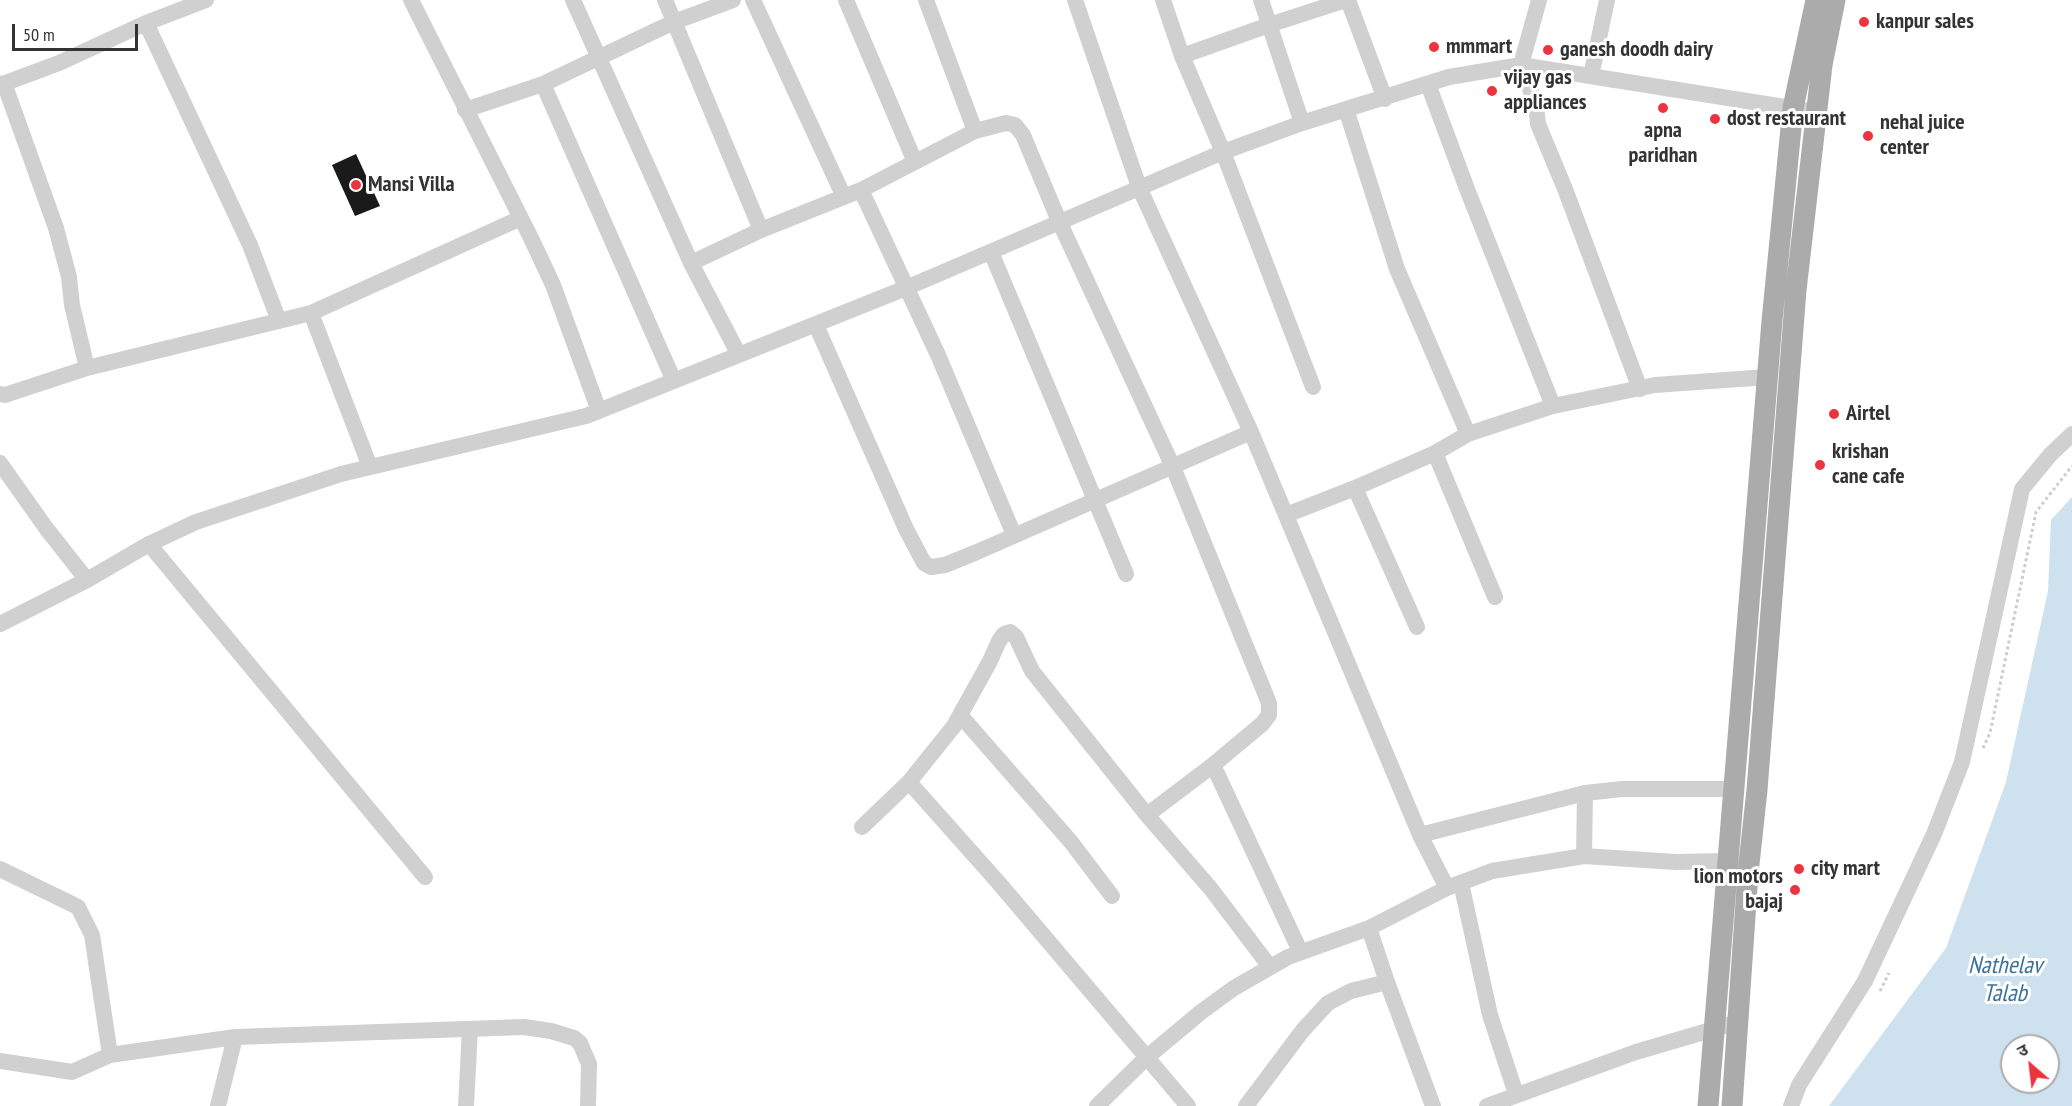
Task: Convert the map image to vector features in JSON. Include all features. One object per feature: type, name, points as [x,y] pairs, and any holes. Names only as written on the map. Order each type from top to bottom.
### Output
[{"type":"main road","points":[[1708,1106],[1768,377],[1793,108],[1816,0]]},
{"type":"main road","points":[[1732,1106],[1748,873],[1758,778],[1796,290],[1822,65],[1835,0]]},
{"type":"street","points":[[87,368],[72,304],[69,277],[56,228],[2,84],[59,63],[146,23],[206,0]]},
{"type":"street","points":[[411,0],[553,285],[599,411]]},
{"type":"street","points":[[573,0],[691,263],[739,355]]},
{"type":"street","points":[[665,0],[761,230]]},
{"type":"street","points":[[465,110],[543,84],[674,22],[733,0]]},
{"type":"street","points":[[753,0],[844,197]]},
{"type":"street","points":[[846,0],[915,162]]},
{"type":"street","points":[[926,0],[975,131]]},
{"type":"street","points":[[1075,0],[1139,187],[1251,432],[1420,835],[1454,885],[1490,1015],[1516,1094]]},
{"type":"street","points":[[1163,0],[1182,56],[1223,152],[1313,387]]},
{"type":"street","points":[[1261,0],[1302,123]]},
{"type":"street","points":[[1182,56],[1347,0],[1384,99]]},
{"type":"street","points":[[1539,0],[1521,65],[1536,105],[1538,124],[1565,189],[1640,389]]},
{"type":"street","points":[[1591,76],[1607,0]]},
{"type":"street","points":[[146,23],[250,245],[279,321]]},
{"type":"street","points":[[0,624],[87,580],[149,544],[206,518],[341,474],[586,416],[906,288],[1223,152],[1302,123],[1449,77],[1521,65],[1816,112]]},
{"type":"street","points":[[543,84],[674,381]]},
{"type":"street","points":[[1428,84],[1553,406]]},
{"type":"street","points":[[1346,109],[1397,269],[1468,434]]},
{"type":"street","points":[[691,263],[761,230],[861,190],[975,131],[1006,123],[1014,125],[1023,135],[1059,221],[1173,467],[1269,703],[1269,715],[1263,724],[1214,765],[1147,815]]},
{"type":"street","points":[[861,190],[938,355],[1014,535]]},
{"type":"street","points":[[0,394],[5,395],[87,368],[311,313],[521,218]]},
{"type":"street","points":[[991,252],[1126,574]]},
{"type":"street","points":[[311,313],[370,467]]},
{"type":"street","points":[[816,325],[906,530],[924,564],[931,567],[945,565],[1095,502],[1251,432]]},
{"type":"street","points":[[1286,515],[1435,453],[1468,434],[1553,406],[1655,385],[1768,377]]},
{"type":"street","points":[[1791,1106],[1800,1084],[1865,981],[1934,834],[1962,762],[2022,489],[2050,455],[2072,434]]},
{"type":"street","points":[[1435,453],[1495,597]]},
{"type":"street","points":[[0,463],[46,528],[87,580]]},
{"type":"street","points":[[1355,488],[1417,627]]},
{"type":"street","points":[[149,544],[425,877]]},
{"type":"street","points":[[862,827],[909,782],[954,726],[999,641],[1004,634],[1010,632],[1016,637],[1032,671],[1147,815],[1211,889],[1270,967]]},
{"type":"street","points":[[960,715],[1071,842],[1113,896]]},
{"type":"street","points":[[1214,765],[1300,951]]},
{"type":"street","points":[[909,782],[998,882],[1188,1106]]},
{"type":"street","points":[[1420,835],[1585,793],[1622,789],[1735,789]]},
{"type":"street","points":[[1584,856],[1585,793]]},
{"type":"street","points":[[1097,1106],[1146,1058],[1226,994],[1300,951],[1369,928],[1454,885],[1492,871],[1584,856],[1676,862],[1728,861]]},
{"type":"street","points":[[0,869],[78,907],[92,935],[110,1055]]},
{"type":"street","points":[[1369,928],[1386,982],[1433,1106]]},
{"type":"street","points":[[1246,1106],[1303,1030],[1329,1003],[1351,991],[1386,982]]},
{"type":"street","points":[[1487,1106],[1636,1052],[1738,1022]]},
{"type":"street","points":[[0,1061],[72,1072],[110,1055],[235,1037],[524,1028],[551,1031],[574,1038],[585,1053],[589,1064],[588,1106]]},
{"type":"street","points":[[466,1106],[470,1029]]},
{"type":"street","points":[[218,1106],[235,1037]]},
{"type":"water","name":"Nathelav Talab","points":[[2072,497],[2072,1106],[1829,1106],[1946,948],[2006,782],[2048,591],[2051,520]]},
{"type":"building","name":"Mansi Villa","points":[[356,154],[380,206],[355,216],[332,165]]},
{"type":"place","name":"kanpur sales","points":[[1864,22]]},
{"type":"place","name":"mmmart","points":[[1434,47]]},
{"type":"place","name":"ganesh doodh dairy","points":[[1548,50]]},
{"type":"place","name":"vijay gas appliances","points":[[1492,91]]},
{"type":"place","name":"apna paridhan","points":[[1663,108]]},
{"type":"place","name":"dost restaurant","points":[[1715,119]]},
{"type":"place","name":"nehal juice center","points":[[1868,136]]},
{"type":"place","name":"Mansi Villa","points":[[356,185]]},
{"type":"place","name":"Airtel","points":[[1834,414]]},
{"type":"place","name":"krishan cane cafe","points":[[1820,465]]},
{"type":"place","name":"city mart","points":[[1799,869]]},
{"type":"place","name":"lion motors bajaj","points":[[1795,890]]}]
